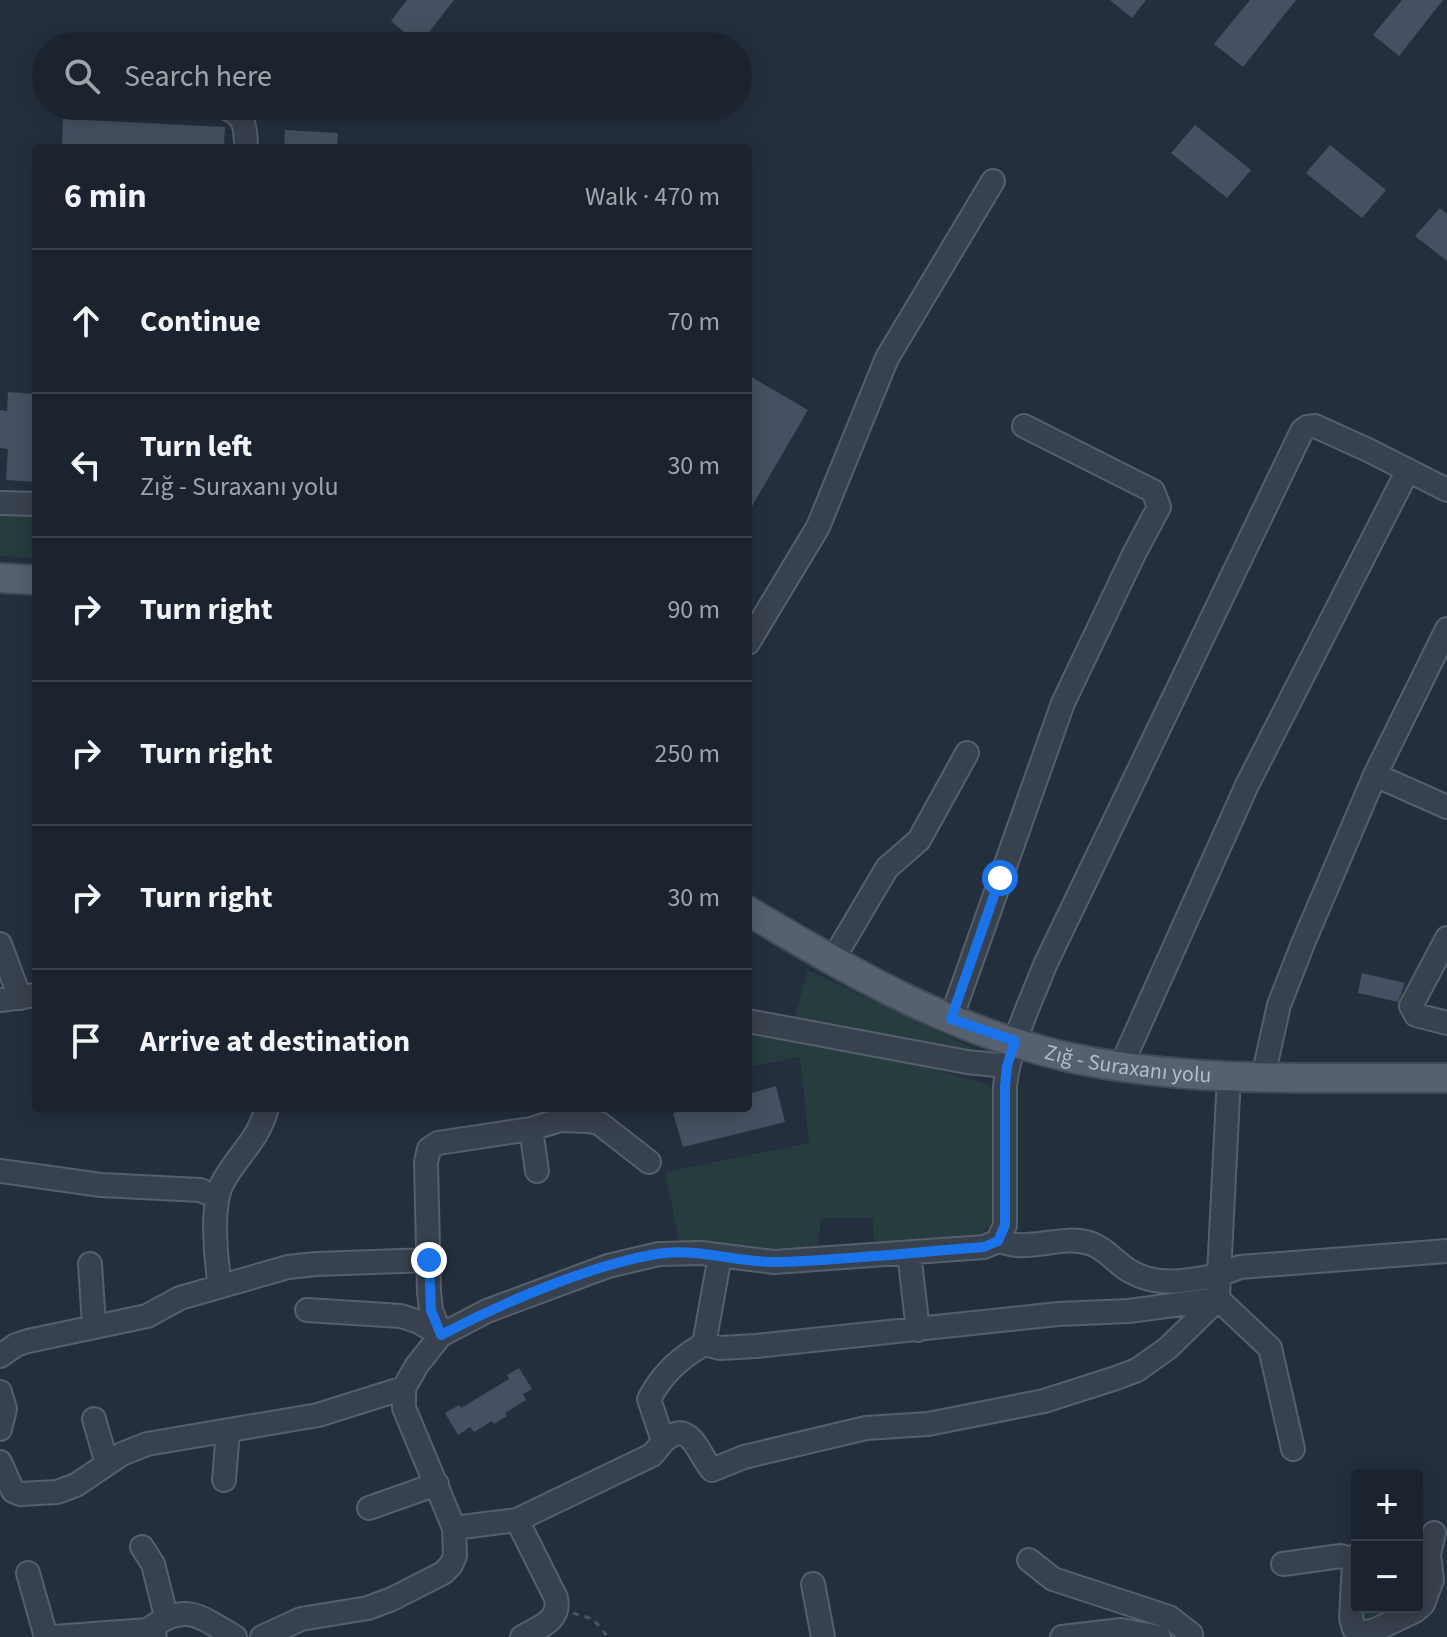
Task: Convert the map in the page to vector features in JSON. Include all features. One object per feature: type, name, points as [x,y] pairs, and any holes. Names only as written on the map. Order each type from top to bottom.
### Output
[{"type":"main road","points":[[0,578],[32,580]]},
{"type":"main road","name":"Zığ - Suraxanı yolu","points":[[752,913],[832,961],[916,1006],[951,1019],[1011,1054],[1229,1076],[1447,1078]]},
{"type":"street","points":[[241,120],[246,127],[246,144]]},
{"type":"street","points":[[752,636],[818,527],[887,358],[993,181]]},
{"type":"street","points":[[951,1019],[1063,703],[1159,507],[1153,491],[1024,426]]},
{"type":"street","points":[[998,1241],[1005,1225],[1011,1054],[1045,965],[1302,431],[1315,426],[1447,490]]},
{"type":"street","points":[[1121,1066],[1247,785],[1408,470]]},
{"type":"street","points":[[0,503],[32,504]]},
{"type":"street","points":[[1263,1077],[1279,1005],[1375,775],[1447,629]]},
{"type":"street","points":[[832,961],[887,868],[919,840],[967,753]]},
{"type":"street","points":[[1375,775],[1447,807]]},
{"type":"street","points":[[1447,938],[1411,1006],[1416,1015],[1447,1023]]},
{"type":"street","points":[[0,944],[19,998]]},
{"type":"street","points":[[752,1022],[967,1062],[1011,1054]]},
{"type":"street","points":[[454,1528],[517,1520],[652,1455],[663,1441],[685,1432],[692,1437],[712,1470],[744,1457],[866,1428],[928,1424],[1044,1401],[1137,1370],[1168,1348],[1218,1299],[1229,1076]]},
{"type":"street","points":[[220,1286],[216,1262],[217,1197],[222,1182],[254,1140],[265,1112]]},
{"type":"street","points":[[441,1335],[431,1310],[426,1162],[429,1149],[438,1143],[531,1129],[560,1114],[599,1123],[649,1162]]},
{"type":"street","points":[[531,1129],[537,1171]]},
{"type":"street","points":[[0,1171],[101,1185],[200,1190],[217,1197]]},
{"type":"street","points":[[262,1637],[301,1619],[368,1608],[392,1599],[443,1573],[451,1565],[455,1556],[454,1528],[411,1428],[404,1408],[404,1388],[417,1365],[441,1335],[487,1311],[608,1266],[659,1254],[774,1262],[984,1247],[998,1241],[1017,1245],[1068,1240],[1092,1244],[1127,1269],[1150,1280],[1170,1283],[1219,1275],[1240,1267],[1447,1251]]},
{"type":"street","points":[[909,1253],[918,1330]]},
{"type":"street","points":[[704,1344],[720,1256]]},
{"type":"street","points":[[0,1356],[28,1341],[147,1316],[180,1298],[288,1267],[429,1260]]},
{"type":"street","points":[[90,1264],[94,1325]]},
{"type":"street","points":[[663,1441],[649,1399],[658,1381],[683,1356],[704,1344],[720,1348],[756,1346],[1058,1314],[1129,1311],[1218,1299]]},
{"type":"street","points":[[1218,1299],[1270,1348],[1293,1449]]},
{"type":"street","points":[[307,1310],[401,1316],[441,1335]]},
{"type":"street","points":[[0,1462],[13,1491],[20,1494],[57,1492],[76,1485],[122,1454],[147,1444],[318,1415],[404,1388]]},
{"type":"street","points":[[0,1392],[5,1409],[0,1429]]},
{"type":"street","points":[[94,1419],[107,1464]]},
{"type":"street","points":[[224,1480],[228,1430]]},
{"type":"street","points":[[369,1508],[437,1484]]},
{"type":"street","points":[[517,1520],[556,1598],[558,1608],[548,1623],[522,1637]]},
{"type":"street","points":[[1351,1613],[1354,1633],[1373,1631],[1423,1604],[1439,1580],[1429,1554],[1433,1533]]},
{"type":"street","points":[[142,1547],[153,1564],[166,1616]]},
{"type":"street","points":[[1283,1564],[1351,1557]]},
{"type":"street","points":[[1029,1560],[1053,1579],[1169,1617],[1191,1637]]},
{"type":"street","points":[[28,1573],[46,1637]]},
{"type":"street","points":[[813,1584],[817,1636]]},
{"type":"street","points":[[53,1637],[152,1634],[166,1616],[181,1613],[201,1617],[235,1637]]},
{"type":"street","points":[[1062,1637],[1121,1630],[1159,1637]]},
{"type":"path","points":[[558,1608],[593,1619],[608,1637]]},
{"type":"green space","points":[[0,515],[32,515],[32,558],[0,556]]},
{"type":"green space","points":[[808,970],[973,1048],[973,1055],[795,1017]]},
{"type":"green space","points":[[752,1032],[894,1057],[988,1085],[997,1094],[997,1216],[992,1226],[981,1233],[874,1246],[873,1218],[821,1218],[817,1249],[680,1245],[665,1172],[809,1143],[800,1057],[752,1066]]},
{"type":"green space","points":[[1360,1613],[1384,1613],[1369,1619],[1361,1618]]},
{"type":"building","points":[[407,0],[454,0],[429,32],[404,32],[391,21]]},
{"type":"building","points":[[1110,0],[1146,0],[1132,18]]},
{"type":"building","points":[[1250,0],[1296,0],[1243,67],[1214,44]]},
{"type":"building","points":[[1402,0],[1443,0],[1399,56],[1373,35]]},
{"type":"building","points":[[63,120],[225,127],[224,144],[62,144]]},
{"type":"building","points":[[1195,125],[1251,170],[1227,198],[1171,153]]},
{"type":"building","points":[[285,130],[338,133],[337,144],[284,144]]},
{"type":"building","points":[[1330,145],[1386,190],[1362,218],[1306,173]]},
{"type":"building","points":[[1440,208],[1447,214],[1447,261],[1415,236]]},
{"type":"building","points":[[752,377],[808,410],[752,506]]},
{"type":"building","points":[[8,392],[32,394],[32,482],[6,480],[8,449],[0,448],[0,410],[7,411]]},
{"type":"building","points":[[1362,973],[1405,983],[1398,1002],[1358,993]]},
{"type":"building","points":[[776,1086],[785,1122],[683,1147],[673,1113],[752,1112],[752,1093]]},
{"type":"building","points":[[519,1368],[532,1389],[523,1394],[526,1400],[494,1424],[492,1421],[474,1432],[470,1427],[458,1435],[445,1413],[459,1405],[461,1408],[509,1379],[507,1375]]},
{"type":"route","points":[[429,1260],[431,1310],[441,1335],[487,1311],[608,1266],[659,1254],[701,1253],[774,1262],[984,1247],[998,1241],[1005,1225],[1005,1086],[1015,1041],[951,1019],[1000,878]]}]
